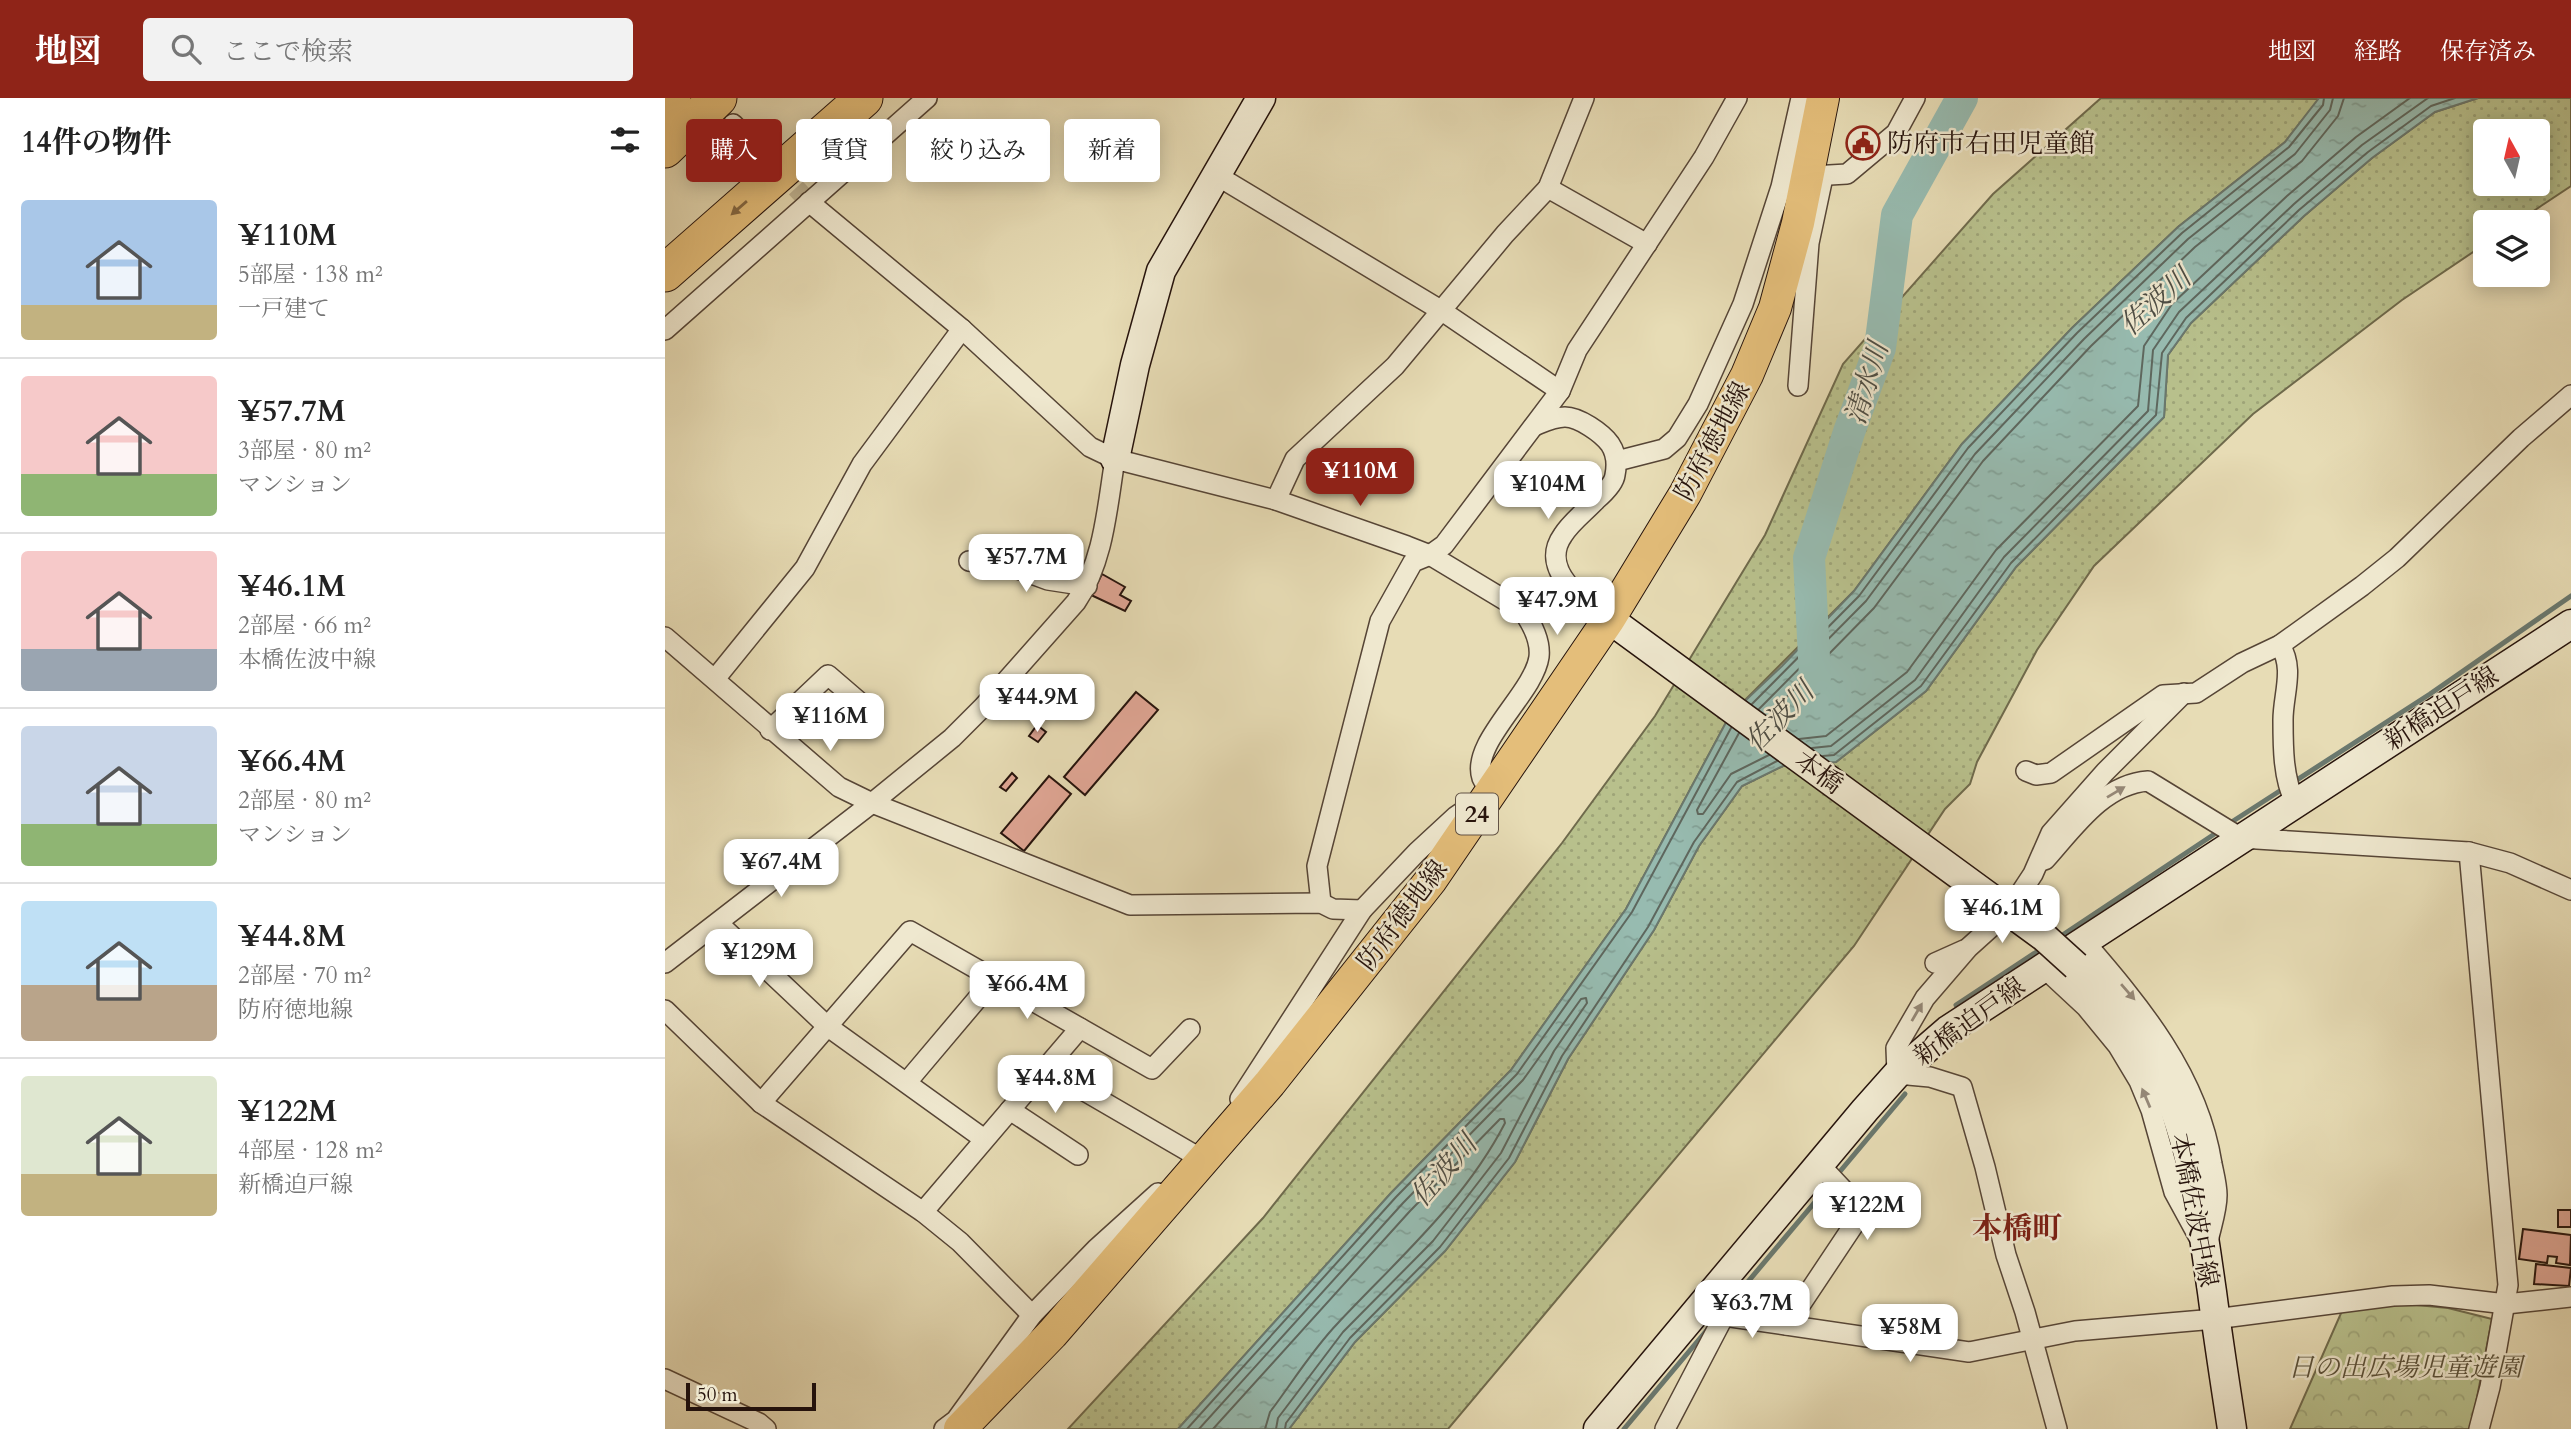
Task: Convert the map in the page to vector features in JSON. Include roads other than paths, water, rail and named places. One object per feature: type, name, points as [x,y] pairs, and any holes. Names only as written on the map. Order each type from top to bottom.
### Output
[{"type":"highway","points":[[665,105],[672,98]]},
{"type":"highway","points":[[665,274],[864,98]]},
{"type":"highway","points":[[665,149],[725,111]]},
{"type":"main road","name":"防府徳地線","points":[[956,1426],[1052,1334],[1374,953],[1431,880],[1609,619],[1685,494],[1748,375],[1775,308],[1815,177],[1823,98]]},
{"type":"street","points":[[665,330],[927,98]]},
{"type":"street","points":[[665,963],[952,738],[1076,602],[1087,586],[1096,563],[1135,365],[1161,271],[1261,98]]},
{"type":"street","points":[[1276,500],[1295,459],[1395,366],[1505,234],[1548,188],[1584,98]]},
{"type":"street","points":[[1321,903],[1317,866],[1380,621],[1413,562],[1444,545],[1560,391],[1577,350],[1704,157],[1737,98]]},
{"type":"street","points":[[1616,461],[1664,449],[1677,438],[1698,404],[1743,304],[1781,187],[1801,98]]},
{"type":"street","points":[[1798,386],[1815,177],[1847,174],[1868,158],[1896,133],[1916,98]]},
{"type":"street","points":[[1216,176],[1442,311],[1560,391]]},
{"type":"street","points":[[1548,188],[1647,244]]},
{"type":"street","points":[[809,202],[962,329],[1090,447],[1115,459],[1276,500],[1430,555],[1523,611],[1537,639],[1539,656],[1534,672],[1482,754],[1482,779],[1493,791],[1456,816],[1417,852],[1362,910],[1242,1096],[1199,1157],[1097,1249],[1031,1315],[956,1426]]},
{"type":"street","points":[[715,679],[805,568],[862,464],[962,329]]},
{"type":"street","points":[[2026,771],[2036,775],[2051,773],[2163,695],[2196,693],[2242,663],[2280,645],[2363,586],[2397,558],[2521,438],[2571,395]]},
{"type":"street","points":[[1534,426],[1551,419],[1567,417],[1596,432],[1610,445],[1616,461],[1615,478],[1562,536],[1556,551],[1559,570],[1569,586],[1584,602],[1609,619]]},
{"type":"street","points":[[969,561],[1010,566],[1048,580],[1087,586]]},
{"type":"street","name":"本橋","points":[[1609,619],[1998,904]]},
{"type":"street","name":"新橋迫戸線","points":[[1598,1429],[1715,1308],[1820,1165],[1865,1110],[1897,1074],[1948,1030],[2043,967],[2080,953],[2241,838],[2571,624]]},
{"type":"street","points":[[665,637],[839,787],[872,803],[1130,905],[1321,903],[1333,909],[1362,910]]},
{"type":"street","points":[[2280,645],[2287,656],[2288,677],[2283,719],[2287,786],[2295,802]]},
{"type":"street","points":[[770,730],[828,675],[871,712]]},
{"type":"street","points":[[2033,874],[2051,833],[2105,772],[2184,693]]},
{"type":"street","points":[[2057,1429],[2006,1255],[1962,1087],[1930,1077],[1897,1074],[1896,1048],[1925,998],[1968,948],[1998,904],[2033,874],[2083,817],[2111,793],[2133,782],[2148,781],[2241,838],[2469,852],[2510,863],[2571,890]]},
{"type":"street","points":[[2469,852],[2508,1285],[2490,1387],[2479,1429]]},
{"type":"street","name":"本橋佐波中線","points":[[1998,904],[2044,937],[2080,953],[2102,992],[2155,1067],[2183,1136],[2194,1179],[2232,1429]]},
{"type":"street","points":[[718,923],[827,1026],[984,1139]]},
{"type":"street","points":[[761,1104],[910,931],[1152,1069],[1190,1029]]},
{"type":"street","points":[[1935,963],[1968,948]]},
{"type":"street","points":[[2043,967],[2086,1007],[2118,1046],[2139,1081],[2151,1110],[2174,1192],[2206,1252]]},
{"type":"street","points":[[907,1082],[994,979]]},
{"type":"street","points":[[665,1010],[761,1104],[923,1212],[960,1242],[1031,1315]]},
{"type":"street","points":[[923,1212],[1080,1028]]},
{"type":"street","points":[[1045,1068],[1199,1157]]},
{"type":"street","points":[[1010,1110],[1078,1155]]},
{"type":"street","points":[[1787,1325],[1863,1211],[1820,1165]]},
{"type":"street","points":[[1665,1429],[1715,1308],[1787,1325],[1969,1352],[2075,1331],[2215,1319],[2393,1296],[2429,1295],[2506,1304],[2571,1297]]},
{"type":"street","points":[[665,1379],[759,1423],[766,1429]]},
{"type":"water","name":"佐波川","points":[[2319,98],[2478,98],[2435,112],[2372,158],[2304,216],[2191,323],[2168,355],[2164,417],[2016,567],[1926,691],[1836,762],[1783,766],[1742,786],[1699,846],[1654,930],[1568,1059],[1515,1162],[1445,1251],[1355,1342],[1289,1429],[1178,1429],[1391,1193],[1511,1070],[1626,909],[1730,715],[1782,666],[1854,591],[1962,444],[2072,328],[2178,227],[2285,142]]},
{"type":"waterway","name":"清水川","points":[[1815,677],[1809,558],[1849,432],[1880,348],[1897,215],[1962,98]]},
{"type":"waterway","points":[[2227,825],[2430,694],[2571,596]]},
{"type":"waterway","points":[[2058,938],[2219,831]]},
{"type":"waterway","points":[[1956,1005],[2044,947]]},
{"type":"waterway","points":[[1837,1175],[1905,1094]]},
{"type":"waterway","points":[[1725,1309],[1831,1183]]},
{"type":"waterway","points":[[1624,1429],[1707,1330]]},
{"type":"tunnel","points":[[782,173],[809,202]]},
{"type":"place","name":"防府市右田児童館","points":[[1863,143]]},
{"type":"district","name":"本橋町","points":[[2017,1228]]},
{"type":"park label","name":"日の出広場児童遊園","points":[[2405,1367]]}]
